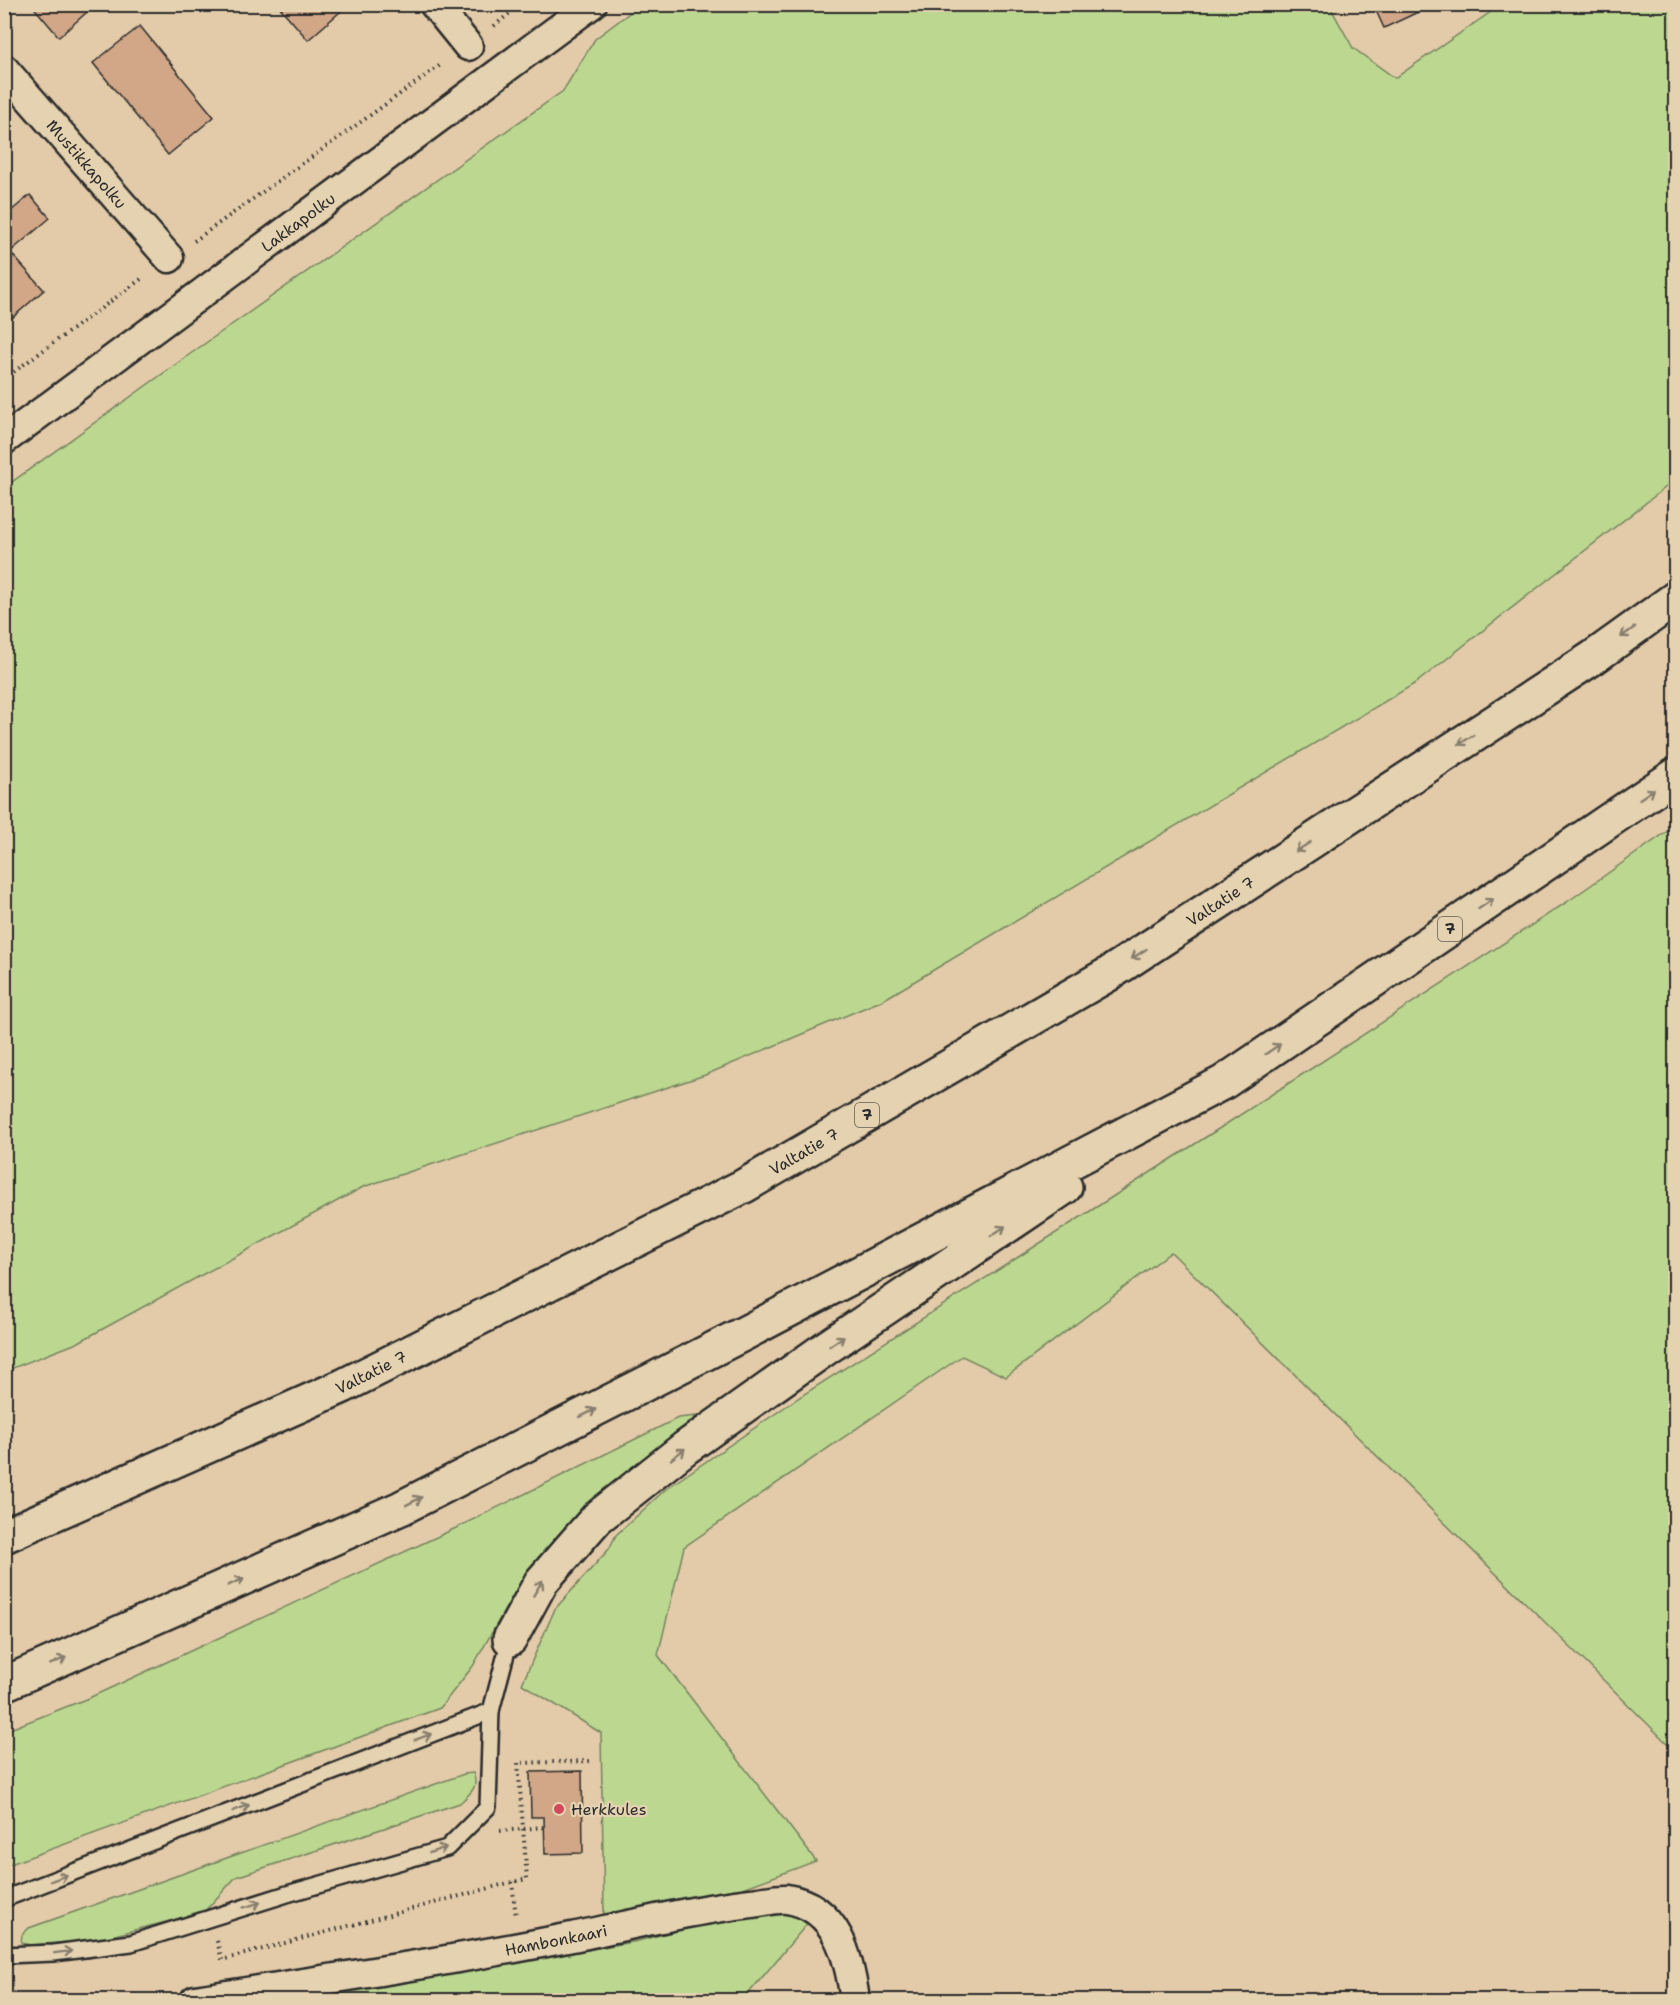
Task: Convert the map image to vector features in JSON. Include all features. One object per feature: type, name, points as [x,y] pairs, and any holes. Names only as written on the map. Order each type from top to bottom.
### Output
[{"type":"highway","name":"Valtatie 7","points":[[4,1536],[343,1386],[744,1186],[1107,975],[1594,657],[1676,598]]},
{"type":"highway","name":"7","points":[[4,1684],[401,1508],[753,1329],[1224,1082],[1676,775]]},
{"type":"highway","points":[[510,1639],[542,1582],[597,1518],[686,1448],[989,1236],[1224,1082]]},
{"type":"street","points":[[434,4],[468,46]]},
{"type":"street","name":"Lakkapolku","points":[[4,440],[592,4]]},
{"type":"street","name":"Mustikkapolku","points":[[9,84],[169,258]]},
{"type":"street","name":"Hambonkaari","points":[[195,2001],[519,1947],[724,1906],[786,1899],[811,1908],[831,1925],[844,1947],[851,1972],[855,2001]]},
{"type":"lane","points":[[4,1955],[54,1953],[131,1943],[287,1894],[447,1848],[488,1808],[491,1711],[510,1639]]},
{"type":"lane","points":[[4,1899],[491,1711]]},
{"type":"path","points":[[4,379],[169,258],[468,46],[521,4]]},
{"type":"green space","points":[[640,5],[1329,5],[1353,48],[1395,78],[1501,5],[1675,5],[1675,480],[1416,683],[883,1000],[705,1075],[363,1187],[77,1343],[5,1371],[5,487],[563,91],[595,39]]},
{"type":"green space","points":[[1675,826],[1675,1751],[1171,1252],[1006,1377],[962,1356],[684,1547],[658,1655],[816,1861],[738,1890],[604,1915],[601,1733],[522,1684],[555,1609],[609,1549],[616,1535],[666,1489],[798,1398],[1220,1128],[1567,902]]},
{"type":"green space","points":[[697,1416],[622,1475],[559,1534],[513,1595],[473,1666],[440,1708],[5,1866],[5,1731],[91,1697],[456,1528],[678,1418]]},
{"type":"green space","points":[[473,1773],[475,1782],[471,1793],[460,1803],[236,1877],[204,1912],[96,1940],[31,1945],[21,1943],[22,1935],[29,1928],[464,1774]]},
{"type":"green space","points":[[770,1912],[793,1914],[807,1924],[743,2000],[299,2000],[638,1941],[712,1921]]},
{"type":"building","points":[[31,4],[96,4],[59,37]]},
{"type":"building","points":[[277,4],[349,4],[308,40]]},
{"type":"building","points":[[1373,4],[1435,4],[1384,28]]},
{"type":"building","points":[[140,26],[214,117],[168,155],[93,63]]},
{"type":"building","points":[[30,195],[50,218],[10,252],[44,290],[4,325],[4,217]]},
{"type":"building","points":[[582,1771],[583,1853],[545,1854],[544,1817],[531,1817],[530,1772]]},
{"type":"place","name":"Herkkules","points":[[559,1809]]}]
